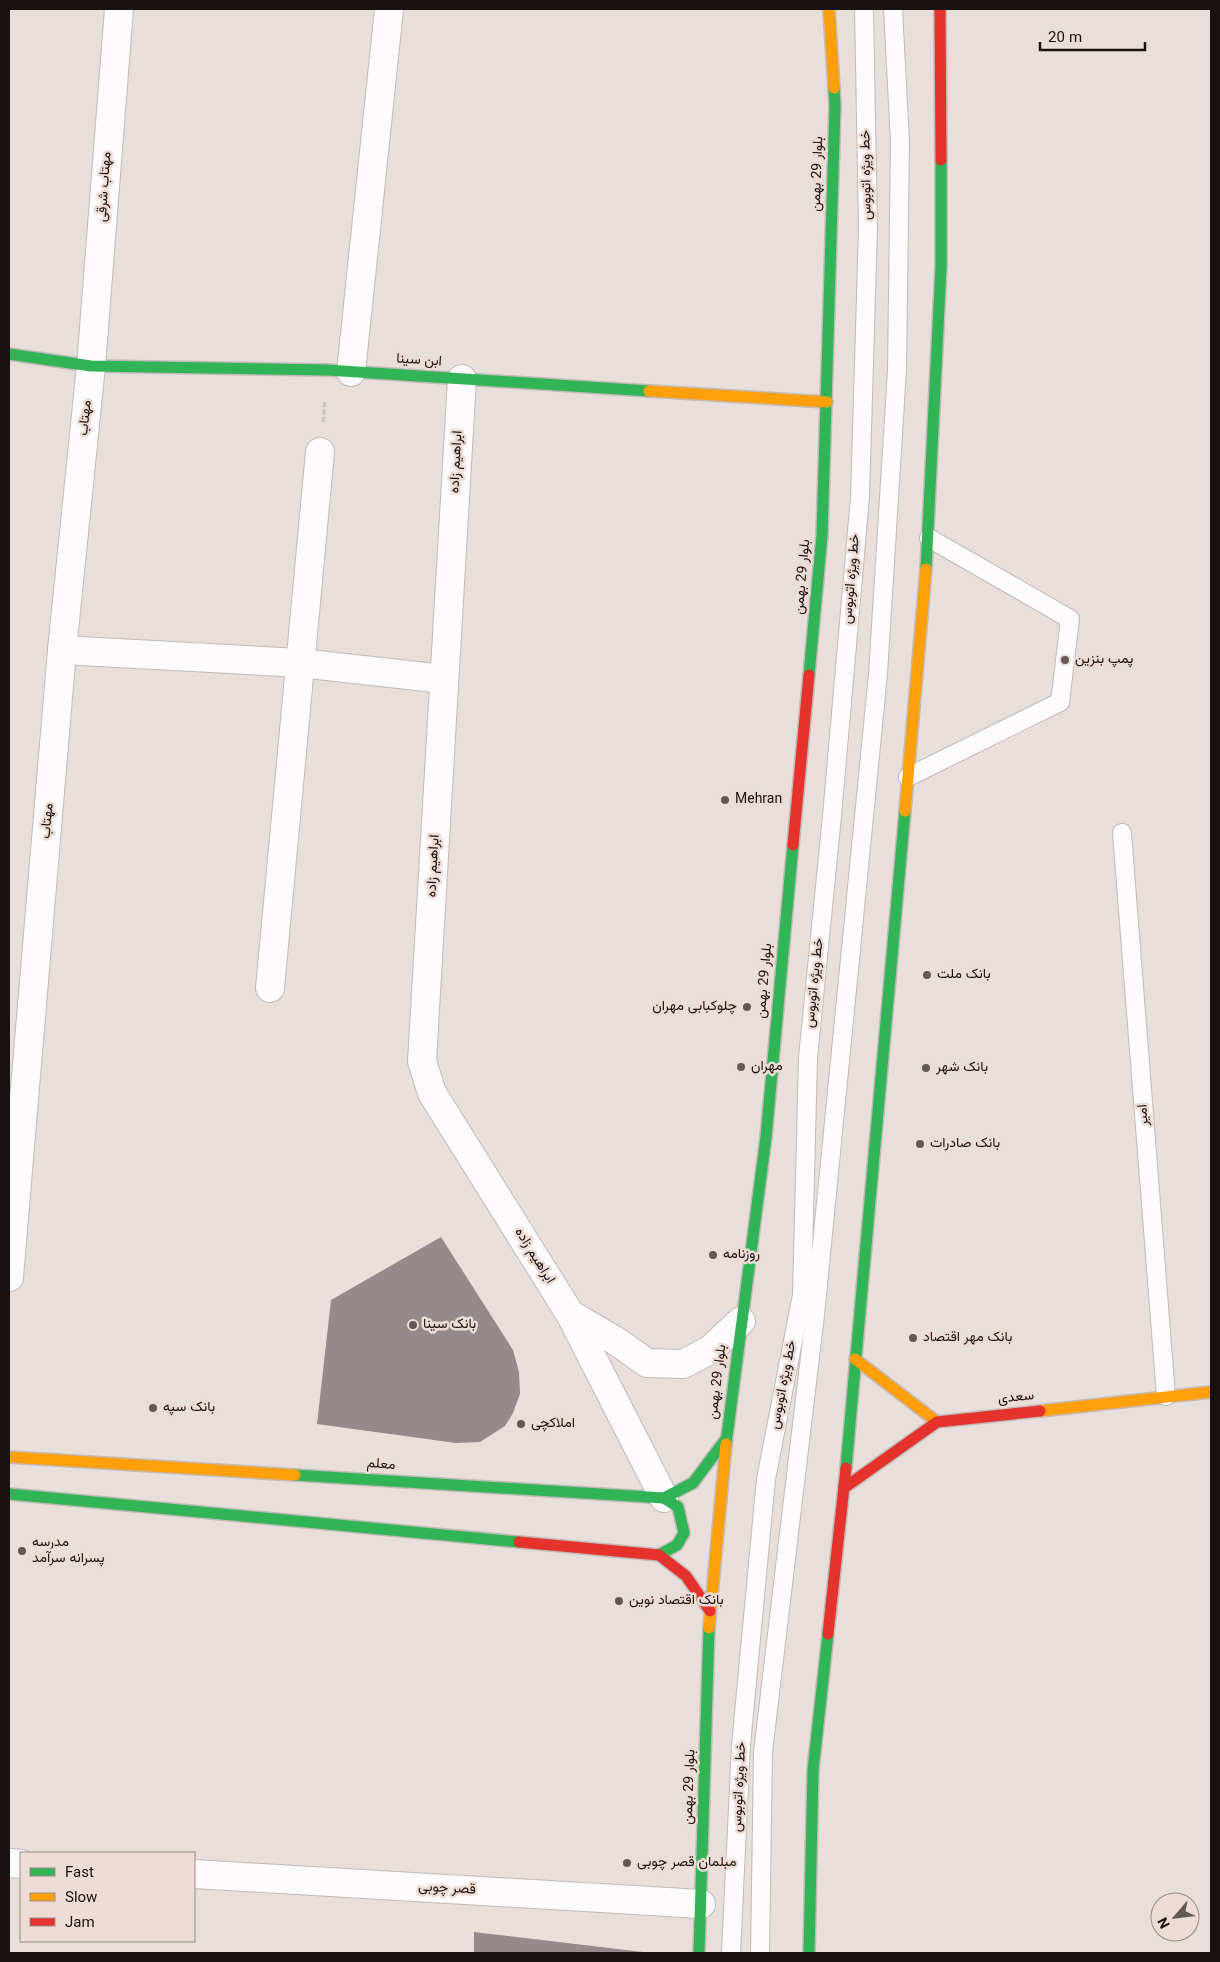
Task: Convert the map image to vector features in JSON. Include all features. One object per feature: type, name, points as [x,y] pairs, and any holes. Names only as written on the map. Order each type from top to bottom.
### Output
[{"type":"main road","name":"بلوار 29 بهمن","points":[[699,1953],[710,1611],[726,1439],[766,1137],[822,535],[835,106],[829,9]]},
{"type":"main road","points":[[809,1953],[813,1770],[844,1488],[929,538],[941,267],[940,9]]},
{"type":"main road","name":"ابن سینا","points":[[9,354],[91,366],[339,371],[827,402]]},
{"type":"main road","points":[[855,1359],[937,1422]]},
{"type":"main road","name":"سعدی","points":[[844,1488],[937,1422],[1211,1392]]},
{"type":"main road","points":[[659,1555],[677,1545],[684,1533],[678,1508],[664,1498],[693,1483],[726,1439]]},
{"type":"main road","name":"معلم","points":[[9,1457],[664,1498]]},
{"type":"main road","points":[[9,1494],[659,1555],[686,1576],[710,1611]]},
{"type":"street","name":"مهتاب شرقی","points":[[91,366],[119,9]]},
{"type":"street","points":[[339,371],[389,9]]},
{"type":"street","name":"مهتاب","points":[[9,1277],[16,1128],[91,366]]},
{"type":"street","name":"ابراهیم زاده","points":[[462,379],[422,1061],[432,1093],[570,1314],[664,1498]]},
{"type":"street","points":[[270,988],[320,452]]},
{"type":"street","points":[[62,650],[300,663],[444,679]]},
{"type":"street","name":"ابراهیم زاده","points":[[570,1314],[616,1341],[647,1363],[683,1364],[710,1350],[741,1321]]},
{"type":"street","name":"قصر چوبی","points":[[195,1874],[701,1904]]},
{"type":"lane","name":"خط ویژه اتوبوس","points":[[731,1953],[742,1745],[766,1479],[802,1295],[808,1058],[860,497],[868,228],[864,9]]},
{"type":"lane","name":"خط ویژه اتوبوس","points":[[760,1953],[763,1752],[815,1315],[878,674],[897,370],[900,142],[893,9]]},
{"type":"lane","points":[[908,778],[1060,702],[1070,619],[929,538]]},
{"type":"lane","name":"امیر","points":[[1122,833],[1166,1396]]},
{"type":"path","points":[[320,452],[339,371]]},
{"type":"building","name":"بانک سینا","points":[[441,1237],[513,1350],[519,1372],[520,1394],[513,1413],[505,1426],[480,1442],[456,1443],[317,1424],[331,1300]]},
{"type":"building","points":[[474,1932],[643,1952],[643,1953],[474,1953]]},
{"type":"traffic: fast","points":[[809,675],[822,535],[834,88]]},
{"type":"traffic: fast","points":[[926,569],[941,267],[941,160]]},
{"type":"traffic: fast","points":[[9,354],[91,366],[327,370],[649,391]]},
{"type":"traffic: fast","points":[[846,1468],[905,811]]},
{"type":"traffic: fast","points":[[726,1444],[766,1137],[793,845]]},
{"type":"traffic: fast","points":[[295,1475],[664,1498],[693,1483],[726,1439]]},
{"type":"traffic: fast","points":[[9,1494],[519,1542]]},
{"type":"traffic: fast","points":[[659,1555],[677,1545],[684,1533],[678,1507],[664,1498]]},
{"type":"traffic: fast","points":[[699,1953],[709,1628]]},
{"type":"traffic: fast","points":[[809,1953],[813,1770],[828,1634]]},
{"type":"traffic: slow","points":[[829,9],[834,88]]},
{"type":"traffic: slow","points":[[649,391],[827,402]]},
{"type":"traffic: slow","points":[[905,811],[926,569]]},
{"type":"traffic: slow","points":[[855,1359],[937,1422]]},
{"type":"traffic: slow","points":[[1040,1411],[1211,1392]]},
{"type":"traffic: slow","points":[[709,1628],[726,1444]]},
{"type":"traffic: slow","points":[[9,1457],[295,1475]]},
{"type":"traffic: jam","points":[[940,9],[941,160]]},
{"type":"traffic: jam","points":[[793,845],[809,675]]},
{"type":"traffic: jam","points":[[844,1488],[937,1422],[1040,1411]]},
{"type":"traffic: jam","points":[[828,1634],[846,1468]]},
{"type":"traffic: jam","points":[[519,1542],[659,1555],[686,1576],[710,1611]]},
{"type":"place","name":"پمپ بنزین","points":[[1065,660]]},
{"type":"place","name":"Mehran","points":[[725,800]]},
{"type":"place","name":"بانک ملت","points":[[927,975]]},
{"type":"place","name":"چلوکبابی مهران","points":[[747,1007]]},
{"type":"place","name":"مهران","points":[[741,1067]]},
{"type":"place","name":"بانک شهر","points":[[926,1068]]},
{"type":"place","name":"بانک صادرات","points":[[920,1144]]},
{"type":"place","name":"روزنامه","points":[[713,1255]]},
{"type":"place","name":"بانک سینا","points":[[413,1325]]},
{"type":"place","name":"بانک مهر اقتصاد","points":[[913,1338]]},
{"type":"place","name":"بانک سپه","points":[[153,1408]]},
{"type":"place","name":"املاکچی","points":[[521,1424]]},
{"type":"place","name":"مدرسه پسرانه سرآمد","points":[[22,1551]]},
{"type":"place","name":"بانک اقتصاد نوین","points":[[619,1601]]},
{"type":"place","name":"مبلمان قصر چوبی","points":[[627,1863]]}]
